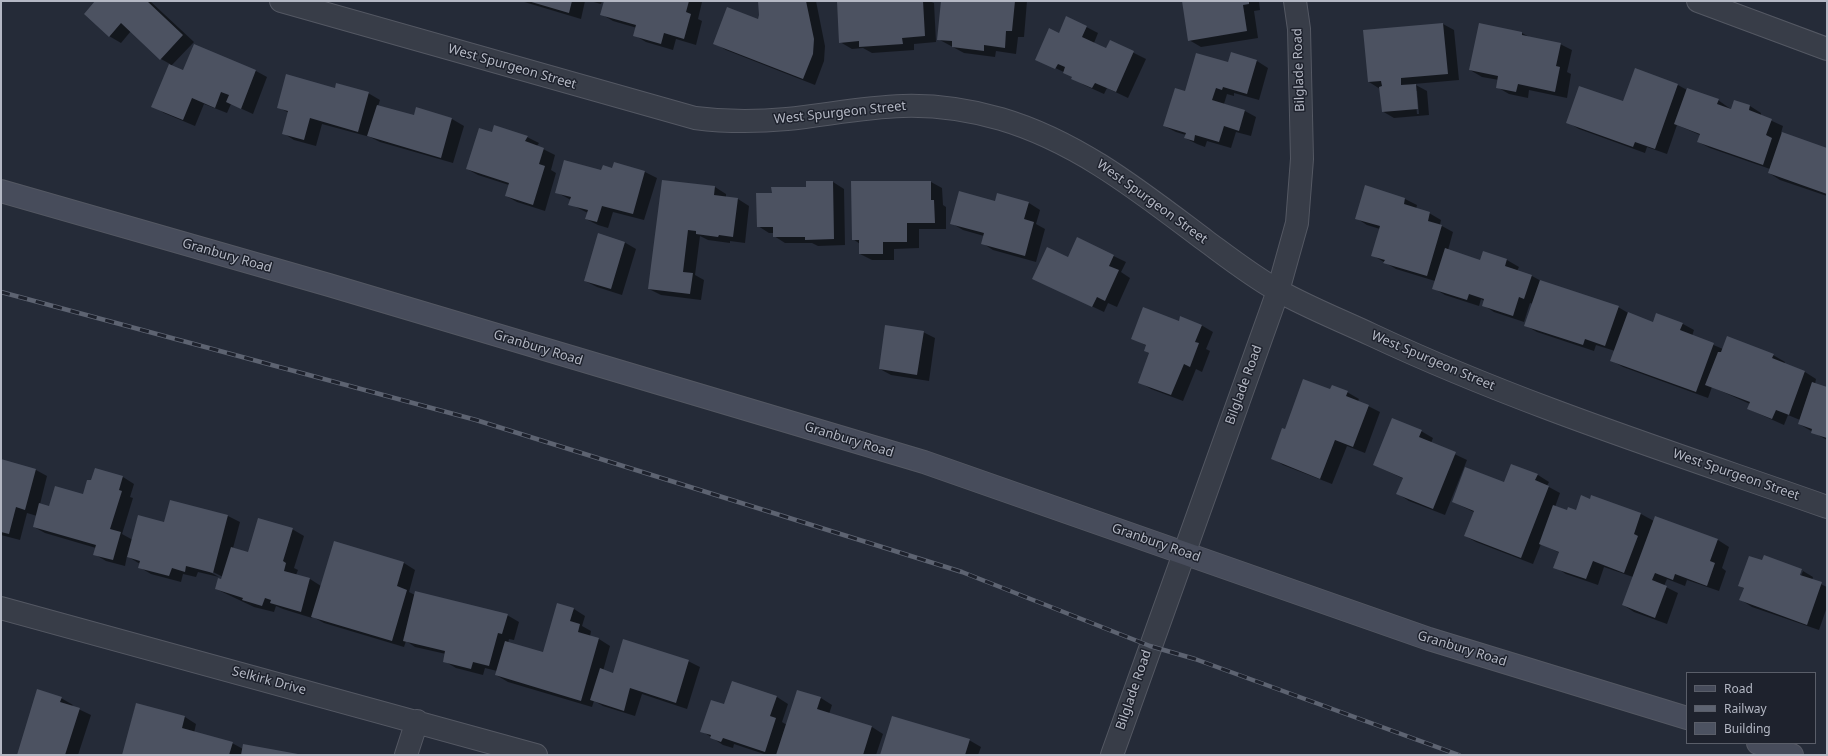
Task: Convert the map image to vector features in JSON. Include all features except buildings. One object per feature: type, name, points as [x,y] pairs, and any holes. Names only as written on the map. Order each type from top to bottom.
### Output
[{"type":"main road","name":"Granbury Road","points":[[1,191],[329,286],[924,462],[1429,639],[1686,718]]},
{"type":"main road","points":[[1761,744],[1792,755]]},
{"type":"street","name":"West Spurgeon Street","points":[[281,1],[695,118],[737,122],[759,121],[790,119],[872,108],[905,106],[937,107],[1000,119],[1066,145],[1095,161],[1124,179],[1247,272],[1278,291],[1415,355],[1491,387],[1565,416],[1827,507]]},
{"type":"street","name":"Bilglade Road","points":[[1112,755],[1278,291],[1297,223],[1302,159],[1299,29],[1295,1]]},
{"type":"street","points":[[1698,1],[1827,49]]},
{"type":"street","name":"Selkirk Drive","points":[[1,608],[417,721],[536,755]]},
{"type":"street","points":[[406,755],[417,721]]},
{"type":"railway","points":[[1,292],[476,420],[962,572],[1150,646],[1195,659],[1459,755]]}]
